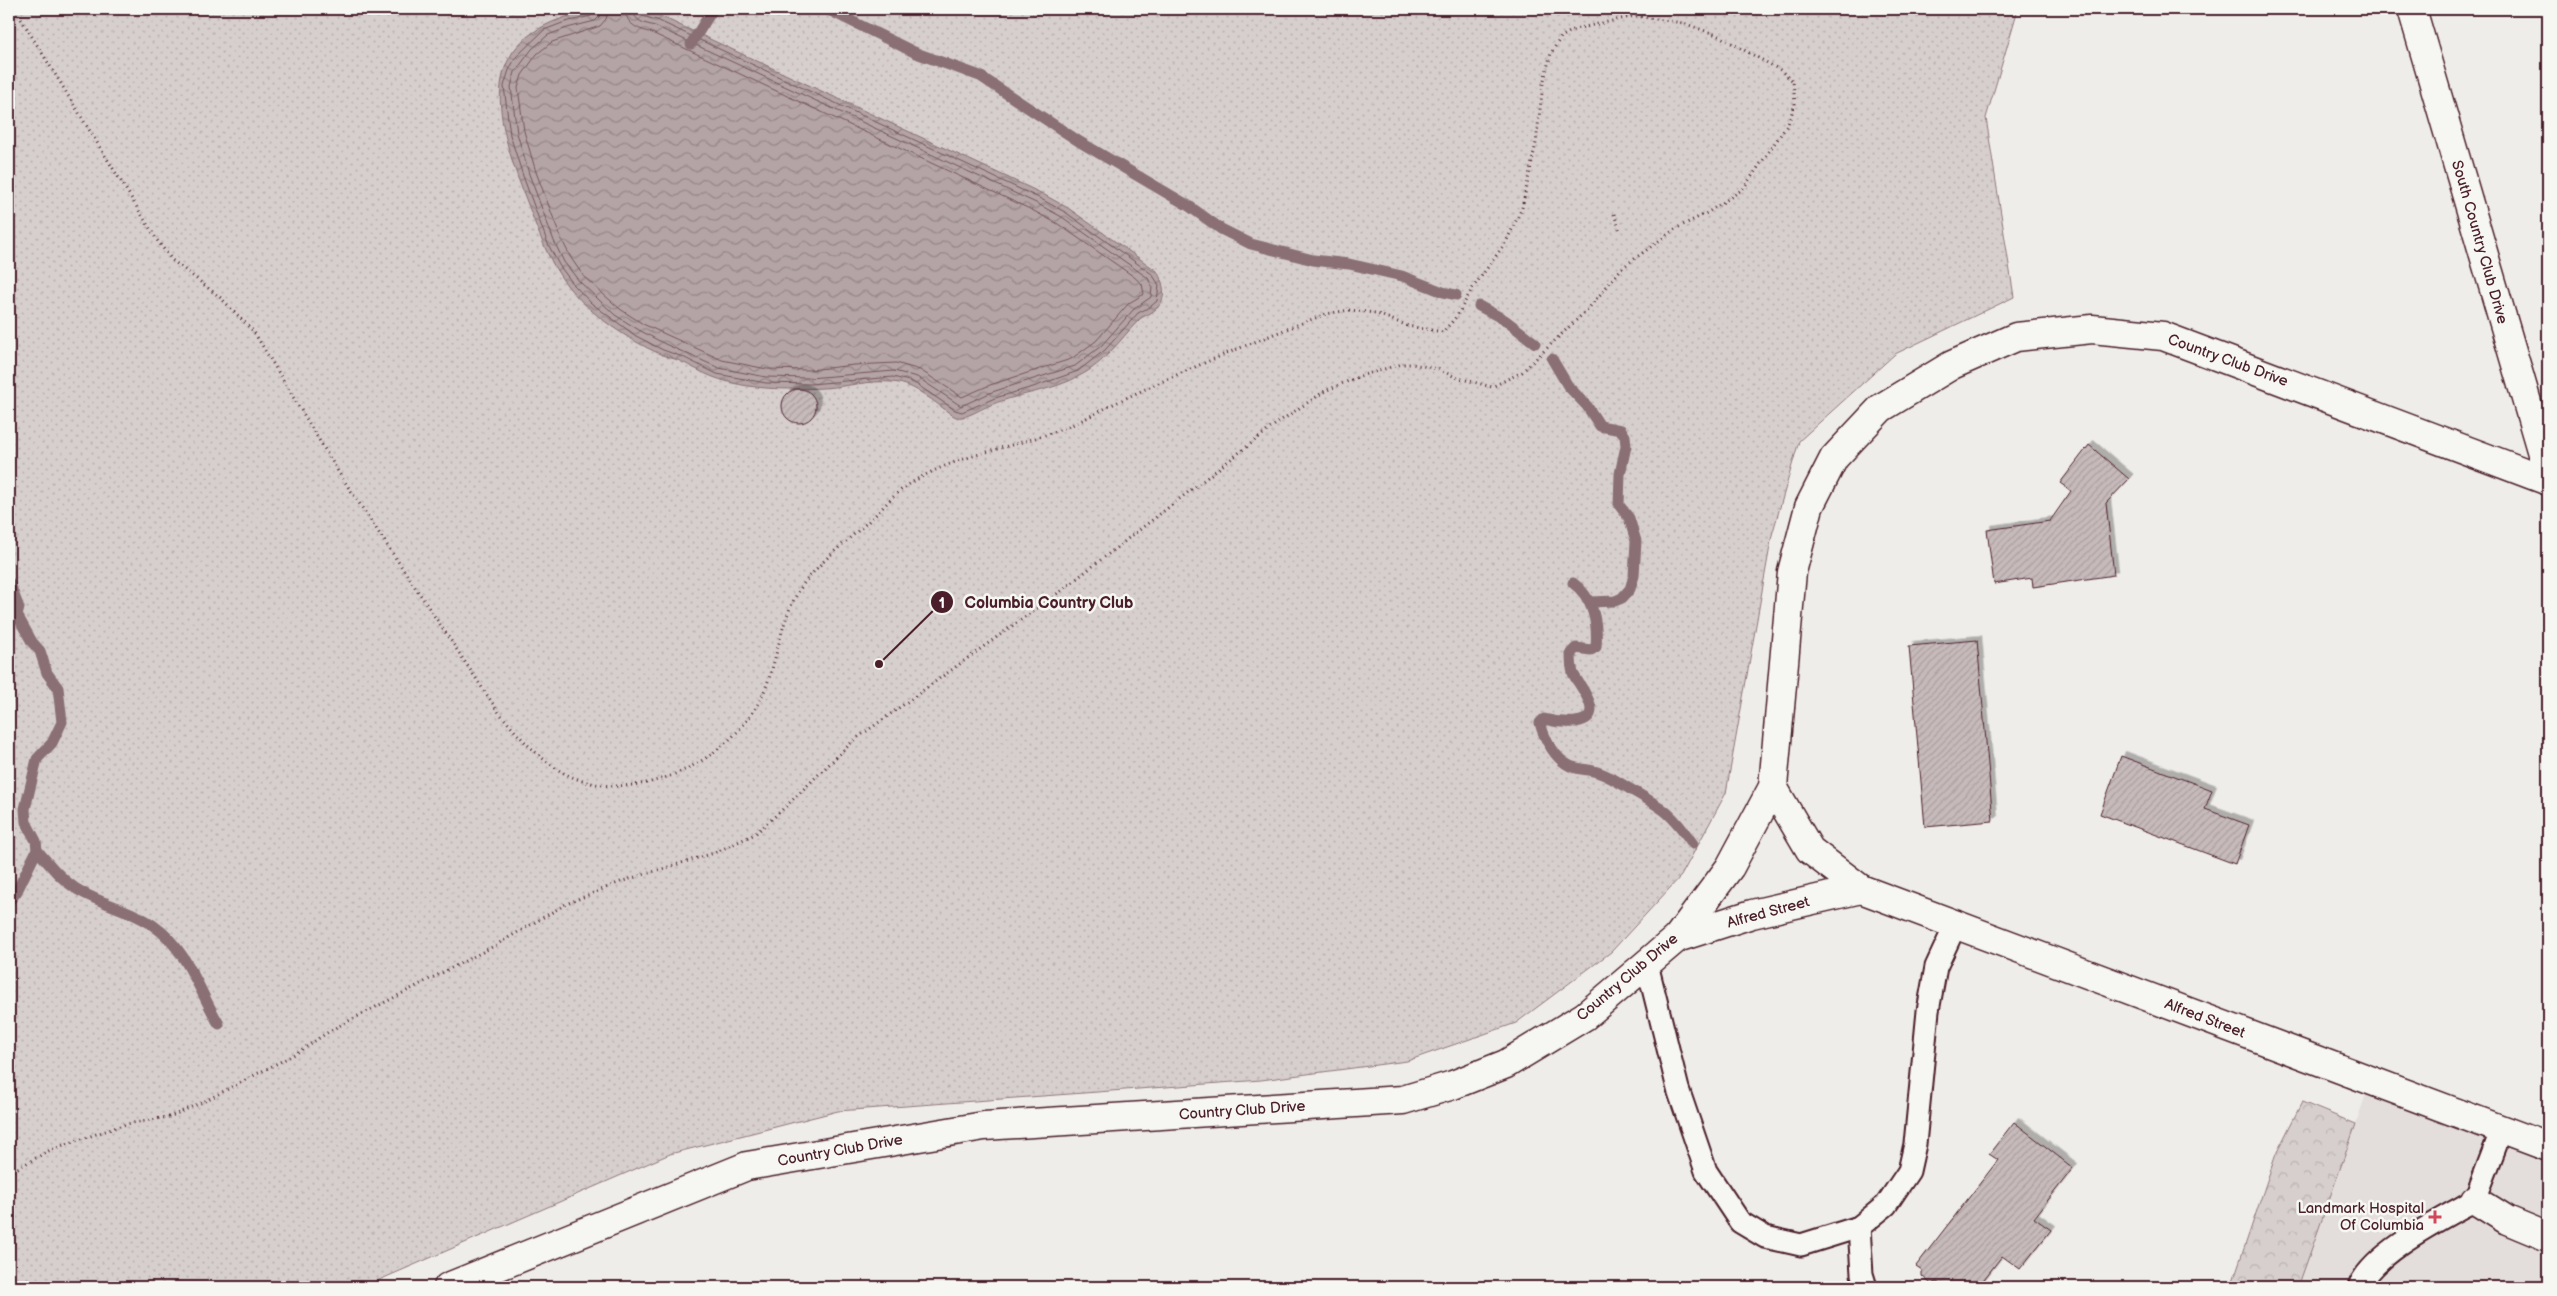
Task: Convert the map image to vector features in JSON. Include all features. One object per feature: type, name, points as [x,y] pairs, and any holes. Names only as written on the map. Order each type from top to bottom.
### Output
[{"type":"street","name":"South Country Club Drive","points":[[2412,9],[2548,474]]},
{"type":"street","name":"Country Club Drive","points":[[448,1287],[747,1166],[984,1126],[1403,1100],[1453,1085],[1506,1064],[1585,1016],[1677,938],[1730,867],[1774,788],[1792,572],[1809,507],[1834,458],[1881,408],[1952,365],[2016,337],[2092,329],[2164,336],[2548,480]]},
{"type":"street","name":"Alfred Street","points":[[1774,788],[1810,850],[1861,889],[2548,1147]]},
{"type":"street","name":"Alfred Street","points":[[1677,938],[1752,914],[1861,889]]},
{"type":"street","points":[[2476,1200],[2507,1220],[2548,1237]]},
{"type":"lane","points":[[1647,964],[1678,1089],[1706,1171],[1740,1222],[1765,1237],[1801,1245],[1859,1227],[1886,1205],[1909,1170],[1915,1144],[1928,1011],[1936,967],[1956,924]]},
{"type":"lane","points":[[2360,1287],[2363,1278],[2392,1250],[2430,1225],[2476,1200],[2502,1129]]},
{"type":"lane","points":[[1859,1227],[1862,1274],[1866,1287]]},
{"type":"path","points":[[9,1173],[52,1149],[126,1124],[169,1116],[205,1101],[295,1054],[333,1029],[496,945],[566,904],[622,881],[714,852],[755,834],[853,740],[1058,593],[1280,421],[1325,391],[1360,376],[1402,364],[1422,364],[1456,377],[1492,387],[1522,372],[1588,309],[1622,268],[1675,229],[1707,213],[1743,189],[1788,124],[1795,93],[1793,81],[1773,66],[1717,35],[1683,22],[1635,16],[1575,29],[1560,37],[1551,53],[1543,84],[1530,182],[1522,208],[1506,242],[1472,289],[1457,316],[1443,332],[1408,326],[1375,313],[1349,310],[1326,314],[1183,373],[1070,426],[933,470],[900,491],[824,562],[801,588],[792,606],[759,702],[738,733],[696,764],[670,776],[629,786],[607,785],[583,781],[558,769],[526,744],[497,710],[338,473],[313,434],[272,359],[254,332],[221,298],[172,260],[157,240],[15,9]]},
{"type":"path","points":[[1614,214],[1620,231]]},
{"type":"shaded area","name":"Landmark Hospital Of Columbia","points":[[2371,1080],[2548,1147],[2548,1287],[2298,1287]]},
{"type":"green space","points":[[9,9],[2018,9],[1986,118],[2014,297],[1895,354],[1799,441],[1772,535],[1726,793],[1681,876],[1611,952],[1516,1023],[1407,1061],[1261,1080],[838,1111],[670,1154],[363,1287],[9,1287]]},
{"type":"green space","points":[[2302,1102],[2356,1124],[2298,1287],[2231,1287],[2276,1154]]},
{"type":"water","points":[[600,9],[637,9],[658,15],[1041,193],[1068,208],[1157,271],[1164,293],[1161,303],[1152,312],[1140,319],[1104,358],[1085,373],[1070,381],[1009,398],[963,417],[952,415],[919,391],[899,383],[875,382],[809,389],[753,387],[713,377],[648,348],[600,318],[579,299],[562,279],[538,231],[512,160],[504,128],[500,99],[503,74],[513,52],[532,33],[561,19]]},
{"type":"building","points":[[799,389],[806,390],[811,394],[815,399],[815,413],[811,418],[806,422],[799,423],[792,422],[787,418],[783,413],[782,406],[783,399],[787,394],[792,390]]},
{"type":"building","points":[[2089,445],[2129,479],[2106,503],[2114,575],[2033,587],[2032,578],[1994,584],[1987,530],[2050,521],[2071,491],[2060,483]]},
{"type":"building","points":[[1977,640],[1993,821],[1925,827],[1909,646]]},
{"type":"building","points":[[2121,756],[2212,790],[2205,809],[2249,825],[2235,864],[2100,814]]},
{"type":"building","points":[[2014,1122],[2073,1168],[2034,1218],[2051,1230],[2020,1269],[2002,1256],[1978,1287],[1944,1287],[1937,1282],[1931,1284],[1922,1276],[1922,1270],[1916,1266],[1998,1160],[1989,1154]]},
{"type":"waterway","points":[[691,44],[713,9]]},
{"type":"waterway","points":[[827,9],[916,53],[980,76],[1080,142],[1189,206],[1221,229],[1251,244],[1313,260],[1349,264],[1402,276],[1456,295]]},
{"type":"waterway","points":[[1479,306],[1505,320],[1535,343]]},
{"type":"waterway","points":[[1552,359],[1568,386],[1587,406],[1600,426],[1621,430],[1625,436],[1626,446],[1620,474],[1619,505],[1629,518],[1636,541],[1634,576],[1630,589],[1622,598],[1615,601],[1590,602]]},
{"type":"waterway","points":[[9,582],[19,608],[17,615],[32,642],[40,651],[47,673],[58,688],[62,722],[52,743],[37,759],[25,809],[26,822],[36,841],[37,850],[16,893],[9,901]]},
{"type":"waterway","points":[[1573,583],[1590,603],[1595,620],[1596,647],[1591,650],[1576,648],[1571,653],[1573,673],[1589,700],[1590,714],[1585,719],[1575,722],[1544,719],[1540,723],[1544,735],[1551,748],[1565,763],[1604,775],[1651,801],[1672,817],[1693,844]]},
{"type":"waterway","points":[[37,850],[50,866],[84,894],[145,920],[165,935],[184,958],[219,1024]]},
{"type":"place","name":"Columbia Country Club","points":[[879,664]]},
{"type":"place","name":"Landmark Hospital Of Columbia","points":[[2435,1217]]}]
